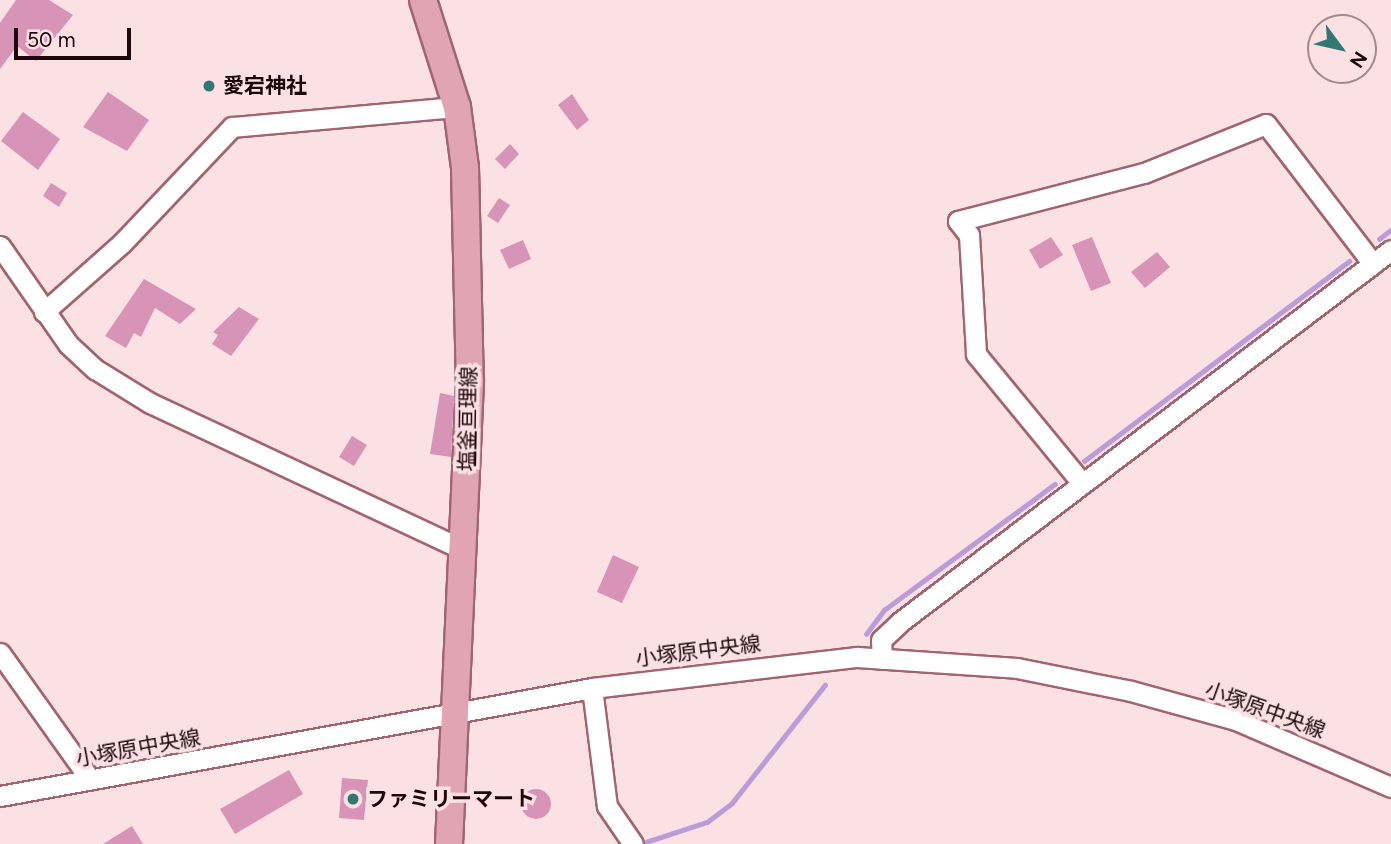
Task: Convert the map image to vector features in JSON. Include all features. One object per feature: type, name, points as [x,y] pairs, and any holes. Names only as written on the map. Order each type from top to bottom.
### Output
[{"type":"main road","name":"塩釜亘理線","points":[[423,0],[457,107],[470,382],[449,844]]},
{"type":"street","points":[[44,312],[122,243],[232,127],[457,107]]},
{"type":"street","points":[[1082,483],[976,354],[969,235],[958,221],[1144,173],[1266,124],[1373,264]]},
{"type":"street","points":[[0,246],[44,312],[95,369],[150,402],[464,550]]},
{"type":"street","points":[[882,659],[881,640],[900,622],[1391,250]]},
{"type":"street","points":[[0,653],[90,779]]},
{"type":"street","name":"小塚原中央線","points":[[0,796],[456,715],[592,688],[816,660],[882,659],[1017,668],[1131,691],[1247,724],[1391,787]]},
{"type":"street","points":[[592,688],[607,806],[632,844]]},
{"type":"building","points":[[16,0],[49,0],[73,15],[36,61],[17,46],[0,69],[0,23]]},
{"type":"building","points":[[108,92],[149,120],[127,151],[83,127]]},
{"type":"building","points":[[572,94],[589,120],[577,130],[558,105]]},
{"type":"building","points":[[23,112],[60,139],[38,170],[1,141]]},
{"type":"building","points":[[510,144],[519,154],[505,169],[495,159]]},
{"type":"building","points":[[51,183],[67,193],[59,207],[43,196]]},
{"type":"building","points":[[499,198],[510,205],[498,223],[487,216]]},
{"type":"building","points":[[1051,237],[1063,255],[1040,269],[1029,250]]},
{"type":"building","points":[[1092,237],[1111,283],[1091,291],[1072,245]]},
{"type":"building","points":[[523,240],[531,259],[509,269],[500,250]]},
{"type":"building","points":[[1157,252],[1170,267],[1145,288],[1131,272]]},
{"type":"building","points":[[144,279],[196,309],[180,324],[155,308],[141,337],[134,333],[126,348],[105,336]]},
{"type":"building","points":[[239,307],[259,319],[231,356],[212,344],[218,335],[213,332]]},
{"type":"building","points":[[440,393],[454,396],[451,457],[430,454]]},
{"type":"building","points":[[352,436],[367,445],[354,466],[339,457]]},
{"type":"building","points":[[613,555],[639,567],[622,603],[597,592]]},
{"type":"building","points":[[289,770],[303,794],[235,834],[220,809]]},
{"type":"building","name":"ファミリーマート","points":[[342,778],[368,780],[364,820],[339,818]]},
{"type":"building","points":[[536,789],[546,794],[551,804],[546,814],[536,819],[526,814],[521,804],[526,794]]},
{"type":"building","points":[[132,826],[143,844],[103,844]]},
{"type":"waterway","points":[[1379,239],[1391,230]]},
{"type":"waterway","points":[[1084,461],[1349,261]]},
{"type":"waterway","points":[[866,634],[884,610],[1055,484]]},
{"type":"waterway","points":[[646,842],[707,822],[732,803],[825,685]]},
{"type":"place","name":"愛宕神社","points":[[209,86]]},
{"type":"place","name":"ファミリーマート","points":[[353,799]]}]
